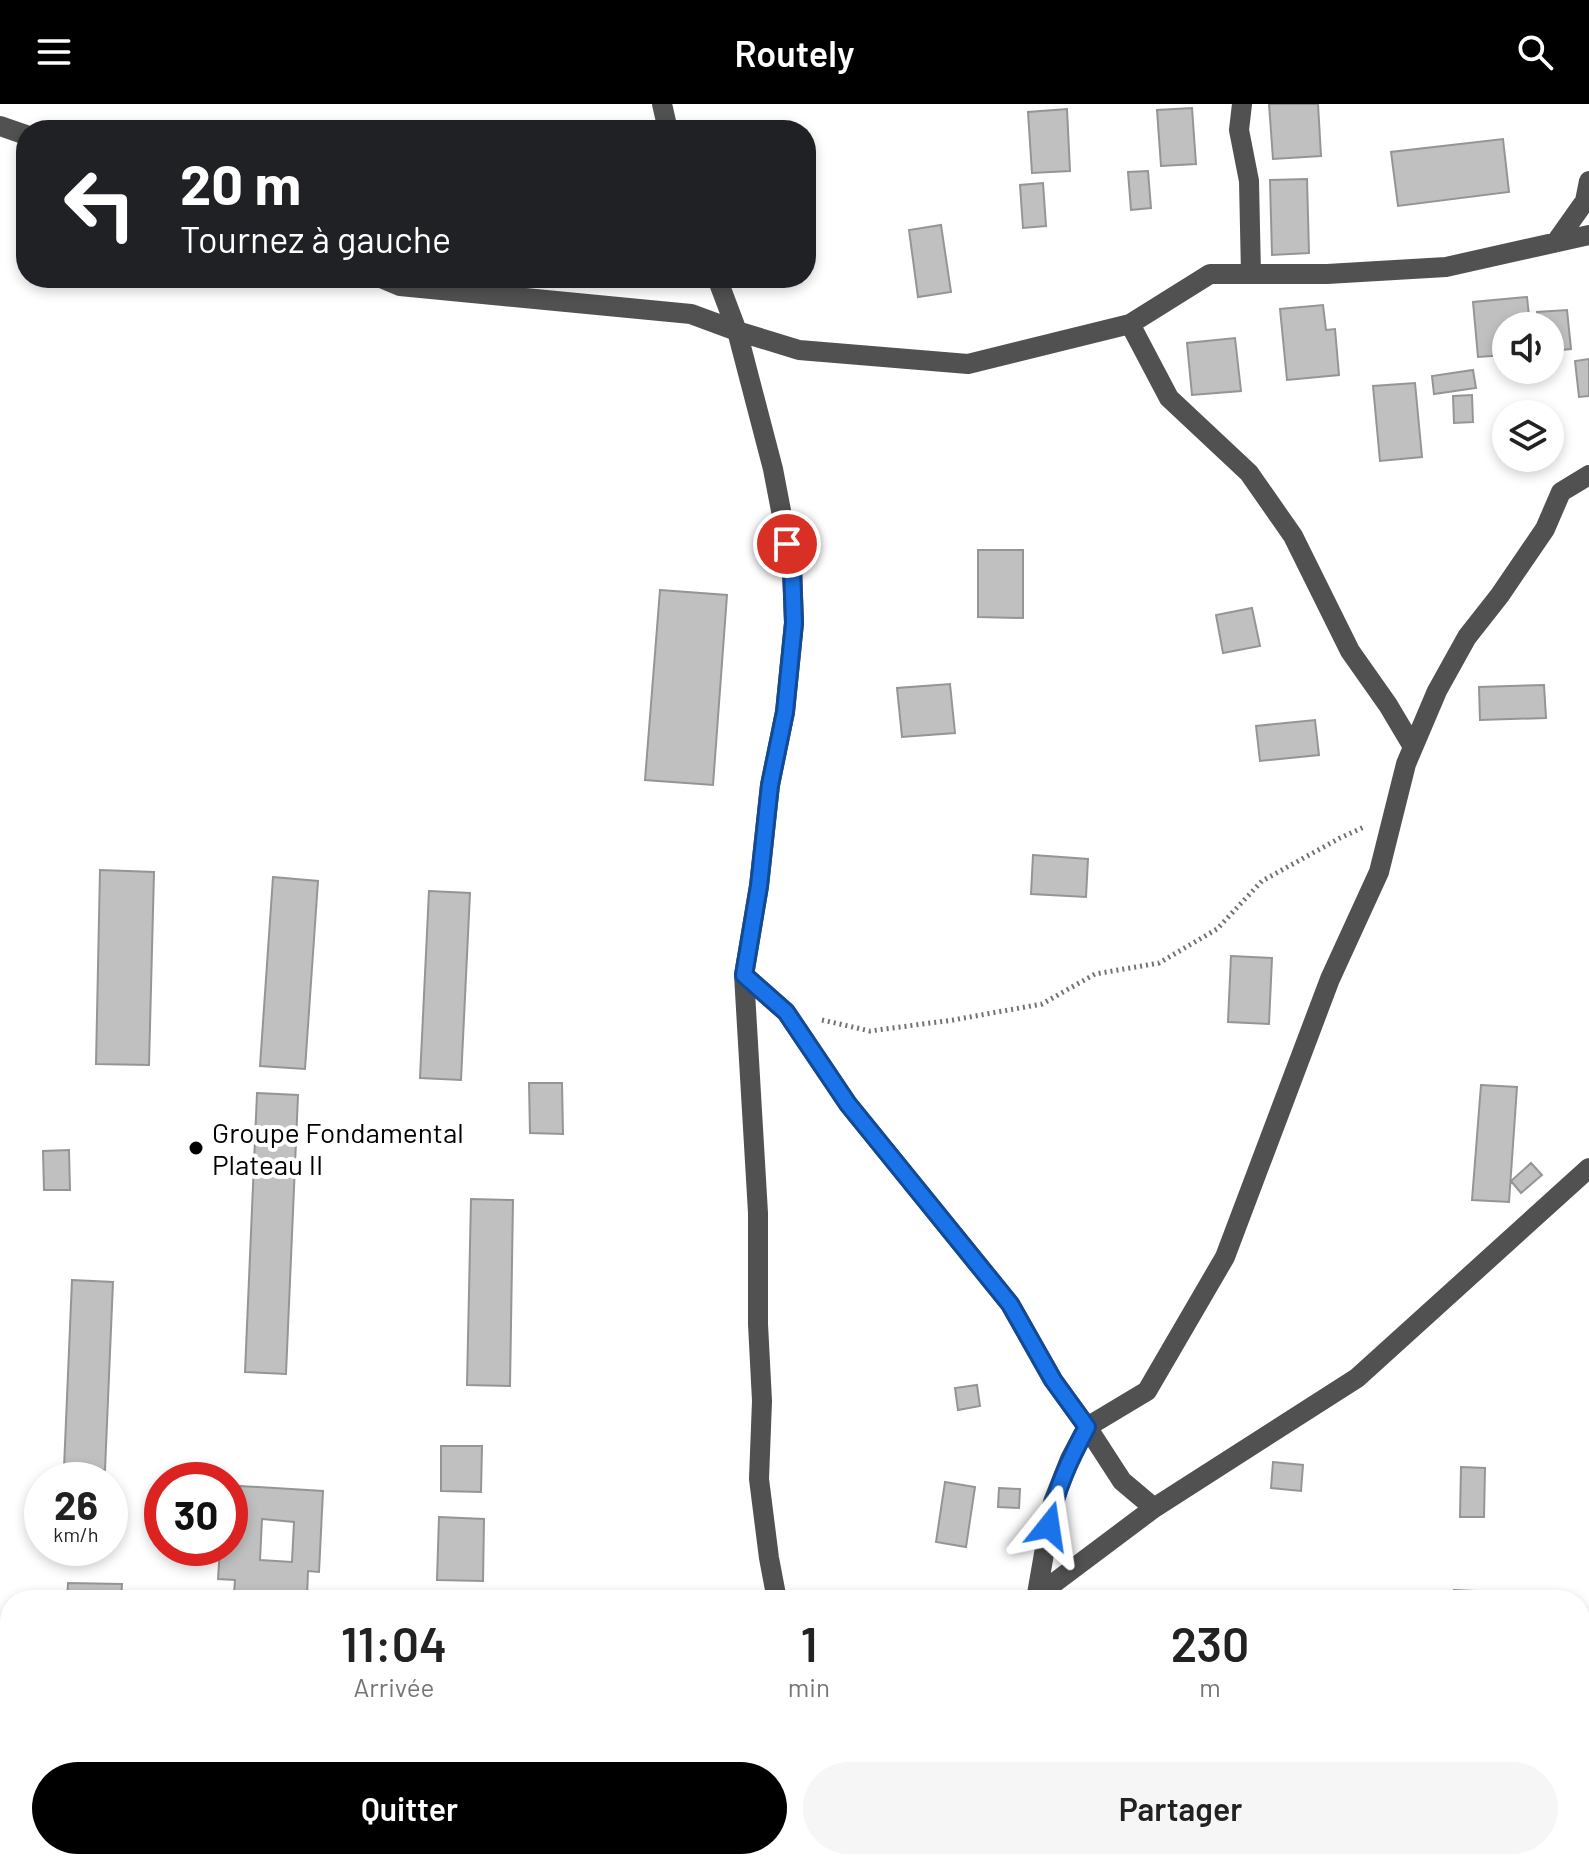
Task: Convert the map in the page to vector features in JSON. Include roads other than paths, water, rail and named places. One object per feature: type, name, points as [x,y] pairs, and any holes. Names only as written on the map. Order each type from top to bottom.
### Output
[{"type":"street","points":[[1242,104],[1239,130],[1249,181],[1251,274]]},
{"type":"street","points":[[1556,242],[1585,201],[1589,181]]},
{"type":"street","points":[[421,288],[691,314],[799,350],[968,364],[1130,324],[1210,274],[1327,274],[1446,267],[1589,235]]},
{"type":"street","points":[[721,288],[737,331],[773,469],[792,568],[794,623],[785,712],[770,785],[759,886],[744,975],[758,1213],[762,1401],[759,1479],[775,1590]]},
{"type":"street","points":[[1130,324],[1169,398],[1249,473],[1293,536],[1350,651],[1413,747]]},
{"type":"street","points":[[1035,1590],[1053,1502],[1087,1427],[1147,1391],[1225,1257],[1330,979],[1379,872],[1406,764],[1437,691],[1467,637],[1545,529],[1561,492],[1589,475]]},
{"type":"street","points":[[744,975],[786,1012],[848,1104],[1010,1304],[1053,1380],[1122,1481],[1154,1508]]},
{"type":"street","points":[[1043,1590],[1154,1508],[1357,1378],[1589,1168]]},
{"type":"place","name":"Groupe Fondamental Plateau II","points":[[196,1148]]}]
